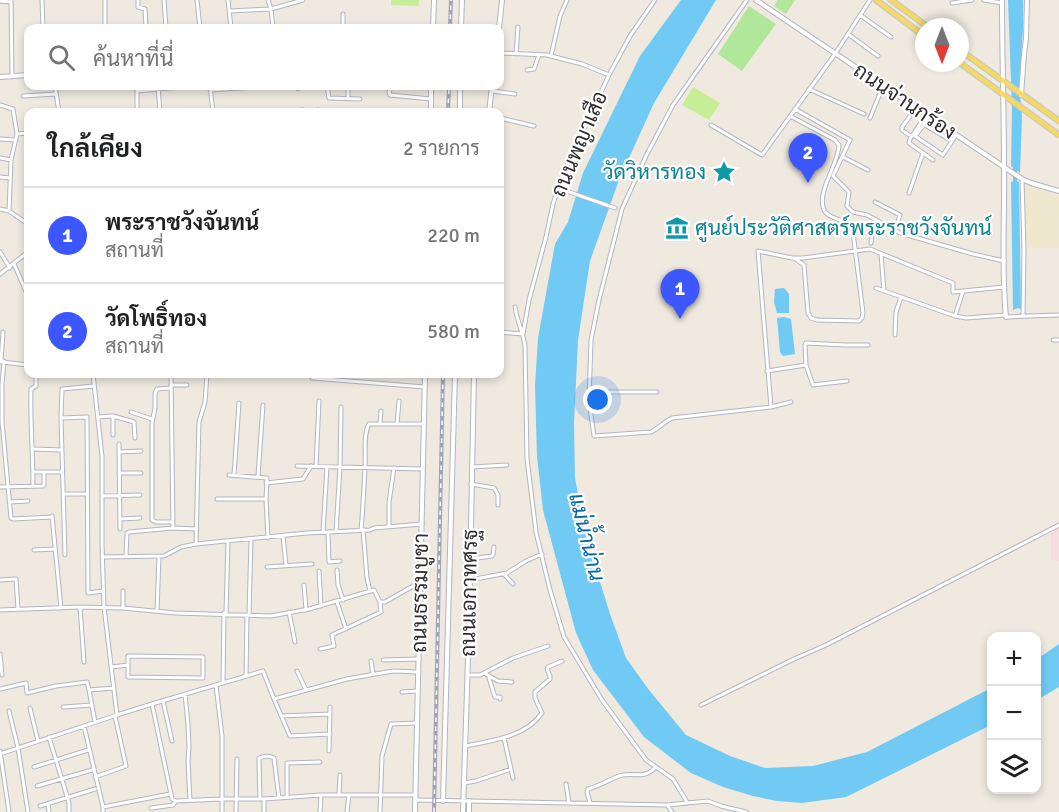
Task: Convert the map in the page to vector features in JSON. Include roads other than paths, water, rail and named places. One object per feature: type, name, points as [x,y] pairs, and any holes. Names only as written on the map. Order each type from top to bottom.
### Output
[{"type":"main road","points":[[876,0],[915,29]]},
{"type":"main road","points":[[891,0],[916,18]]},
{"type":"main road","points":[[969,57],[1059,121]]},
{"type":"main road","points":[[969,70],[1059,135]]},
{"type":"street","points":[[42,0],[43,24]]},
{"type":"street","points":[[105,0],[105,24]]},
{"type":"street","points":[[138,0],[138,7],[145,9],[146,24]]},
{"type":"street","points":[[164,0],[166,24]]},
{"type":"street","points":[[197,0],[200,24]]},
{"type":"street","points":[[228,0],[231,24]]},
{"type":"street","points":[[268,0],[273,24]]},
{"type":"street","points":[[229,11],[271,9],[303,0]]},
{"type":"street","points":[[433,24],[434,0]]},
{"type":"street","points":[[462,0],[462,24]]},
{"type":"street","points":[[499,24],[502,0]]},
{"type":"street","points":[[551,56],[560,16],[567,0]]},
{"type":"street","points":[[609,75],[630,36],[655,0]]},
{"type":"street","points":[[747,0],[673,105],[623,205],[591,340],[589,401],[594,436],[651,432],[672,418],[771,407],[791,402]]},
{"type":"street","name":"ถนนจ่านกร้อง","points":[[756,0],[1022,179],[1059,191]]},
{"type":"street","points":[[711,125],[762,155],[835,54],[870,0]]},
{"type":"street","points":[[952,3],[972,0]]},
{"type":"street","points":[[984,0],[1002,2],[1006,316]]},
{"type":"street","points":[[1022,95],[1027,0]]},
{"type":"street","points":[[0,1],[11,1],[12,76]]},
{"type":"street","points":[[343,14],[343,24]]},
{"type":"street","points":[[860,15],[891,37]]},
{"type":"street","points":[[516,54],[518,27]]},
{"type":"street","points":[[848,34],[878,56]]},
{"type":"street","name":"ถนนพญาเสือ","points":[[504,53],[551,56],[582,64],[609,75],[558,188],[523,334]]},
{"type":"street","points":[[527,70],[534,69],[539,55]]},
{"type":"street","points":[[0,77],[24,75]]},
{"type":"street","points":[[870,118],[883,86]]},
{"type":"street","points":[[809,89],[864,114]]},
{"type":"street","points":[[56,90],[58,108]]},
{"type":"street","points":[[137,108],[137,91],[142,90]]},
{"type":"street","points":[[159,90],[160,108]]},
{"type":"street","points":[[210,90],[212,108]]},
{"type":"street","points":[[328,90],[329,98],[360,99]]},
{"type":"street","points":[[348,90],[348,99]]},
{"type":"street","points":[[390,90],[390,95],[431,99]]},
{"type":"street","points":[[431,90],[431,108]]},
{"type":"street","points":[[460,90],[460,108]]},
{"type":"street","points":[[490,108],[492,90]]},
{"type":"street","points":[[500,90],[515,94]]},
{"type":"street","points":[[23,96],[56,94]]},
{"type":"street","points":[[0,105],[13,109],[17,134],[11,160],[9,211]]},
{"type":"street","points":[[909,135],[902,127],[916,108]]},
{"type":"street","points":[[795,109],[850,140],[834,176],[849,192],[847,206],[853,212],[867,215],[895,231],[1004,261]]},
{"type":"street","points":[[790,116],[835,140],[839,145],[839,151],[821,201],[827,214],[851,226],[862,318],[859,321],[811,318],[808,313],[804,265],[792,258]]},
{"type":"street","points":[[928,116],[925,124],[915,136],[943,155],[956,135]]},
{"type":"street","points":[[928,116],[909,142],[933,160]]},
{"type":"street","points":[[504,119],[534,126]]},
{"type":"street","points":[[925,124],[952,141]]},
{"type":"street","points":[[17,134],[24,133]]},
{"type":"street","points":[[0,139],[16,140]]},
{"type":"street","points":[[909,193],[923,153]]},
{"type":"street","points":[[843,157],[868,170]]},
{"type":"street","points":[[0,158],[11,160]]},
{"type":"street","points":[[0,177],[10,178]]},
{"type":"street","points":[[1022,179],[1023,315]]},
{"type":"street","points":[[558,188],[615,208],[623,205]]},
{"type":"street","points":[[875,202],[900,214],[895,231]]},
{"type":"street","points":[[615,208],[620,217]]},
{"type":"street","points":[[0,209],[9,211],[24,221]]},
{"type":"street","points":[[871,243],[872,231],[878,222]]},
{"type":"street","points":[[771,407],[758,251],[803,258],[870,249],[953,283],[953,292],[1004,287]]},
{"type":"street","points":[[0,252],[10,268]]},
{"type":"street","points":[[881,253],[884,291]]},
{"type":"street","points":[[0,274],[24,255]]},
{"type":"street","points":[[14,264],[24,287]]},
{"type":"street","points":[[876,288],[966,318],[1059,315]]},
{"type":"street","points":[[955,316],[963,291]]},
{"type":"street","points":[[895,335],[896,312],[901,297]]},
{"type":"street","points":[[515,307],[525,346],[527,459],[536,532],[564,638],[602,700],[646,760],[673,779],[687,802]]},
{"type":"street","points":[[3,332],[2,440],[10,514],[13,519],[52,516],[61,608]]},
{"type":"street","points":[[504,332],[523,334]]},
{"type":"street","points":[[1053,340],[1059,340]]},
{"type":"street","points":[[847,381],[813,385],[806,365],[806,343],[868,345]]},
{"type":"street","points":[[2,362],[24,365]]},
{"type":"street","points":[[767,371],[806,365]]},
{"type":"street","points":[[33,486],[30,410],[31,389],[36,386],[36,378]]},
{"type":"street","points":[[93,378],[102,456],[104,608],[116,715],[126,766],[95,777]]},
{"type":"street","points":[[171,378],[172,528]]},
{"type":"street","points":[[196,544],[199,422],[205,402],[207,378]]},
{"type":"street","points":[[312,378],[425,387]]},
{"type":"street","name":"ถนนธรรมบูชา","points":[[416,812],[425,378]]},
{"type":"street","points":[[443,801],[455,378]]},
{"type":"street","name":"ถนนเอกาทศรฐ","points":[[463,812],[474,378]]},
{"type":"street","points":[[172,522],[152,520],[152,419],[155,408],[155,390],[187,385]]},
{"type":"street","points":[[57,388],[94,386]]},
{"type":"street","points":[[62,389],[65,555]]},
{"type":"street","points":[[590,392],[657,393]]},
{"type":"street","points":[[397,424],[399,400]]},
{"type":"street","points":[[266,483],[303,480],[314,466],[319,401]]},
{"type":"street","points":[[239,403],[232,475],[267,478],[268,538]]},
{"type":"street","points":[[258,476],[263,405]]},
{"type":"street","points":[[336,532],[341,407]]},
{"type":"street","points":[[380,424],[381,411]]},
{"type":"street","points":[[131,412],[152,419]]},
{"type":"street","points":[[98,417],[113,416],[134,422],[135,438]]},
{"type":"street","points":[[113,416],[113,435]]},
{"type":"street","points":[[61,418],[87,417],[88,593],[103,591]]},
{"type":"street","points":[[360,424],[424,424]]},
{"type":"street","points":[[369,424],[365,438],[362,530],[370,591]]},
{"type":"street","points":[[119,444],[120,529]]},
{"type":"street","points":[[33,449],[62,450]]},
{"type":"street","points":[[119,452],[141,451]]},
{"type":"street","points":[[472,467],[507,465]]},
{"type":"street","points":[[297,466],[423,469]]},
{"type":"street","points":[[323,532],[327,467]]},
{"type":"street","points":[[389,527],[394,468]]},
{"type":"street","points":[[33,472],[62,472]]},
{"type":"street","points":[[0,487],[43,486],[44,472]]},
{"type":"street","points":[[119,474],[141,474]]},
{"type":"street","points":[[471,484],[494,488],[498,495],[498,505]]},
{"type":"street","points":[[63,494],[87,494]]},
{"type":"street","points":[[102,496],[140,495]]},
{"type":"street","points":[[216,499],[266,499]]},
{"type":"street","points":[[9,502],[27,501]]},
{"type":"street","points":[[120,519],[140,518]]},
{"type":"street","points":[[102,557],[159,556],[168,555],[181,547],[196,544],[422,524]]},
{"type":"street","points":[[700,705],[826,645],[1059,525]]},
{"type":"street","points":[[126,556],[127,532],[172,528],[197,529]]},
{"type":"street","points":[[328,532],[329,562],[340,561]]},
{"type":"street","points":[[283,536],[286,565]]},
{"type":"street","points":[[246,676],[251,539]]},
{"type":"street","points":[[223,683],[228,541]]},
{"type":"street","points":[[470,559],[492,556],[494,547]]},
{"type":"street","points":[[34,550],[55,549]]},
{"type":"street","points":[[470,580],[504,574],[542,554]]},
{"type":"street","points":[[157,611],[159,556]]},
{"type":"street","points":[[267,567],[312,564]]},
{"type":"street","points":[[337,570],[338,585],[343,600]]},
{"type":"street","points":[[319,571],[321,606]]},
{"type":"street","points":[[504,574],[513,584]]},
{"type":"street","points":[[0,580],[16,579],[18,609]]},
{"type":"street","points":[[380,603],[390,600],[420,582]]},
{"type":"street","points":[[304,585],[306,610]]},
{"type":"street","points":[[0,610],[81,607],[271,616],[306,610],[374,590],[381,612],[332,635],[334,646],[320,649]]},
{"type":"street","points":[[123,591],[123,608]]},
{"type":"street","points":[[337,602],[346,629]]},
{"type":"street","points":[[81,607],[84,662]]},
{"type":"street","points":[[290,612],[295,642]]},
{"type":"street","points":[[467,675],[480,675],[513,658],[548,646]]},
{"type":"street","points":[[0,654],[2,675]]},
{"type":"street","points":[[128,656],[204,657],[203,678],[128,677],[128,665],[128,656]]},
{"type":"street","points":[[382,660],[419,659]]},
{"type":"street","points":[[371,661],[373,674]]},
{"type":"street","points":[[465,746],[504,738],[528,727],[542,713],[535,698],[536,692],[550,679],[548,667],[562,661]]},
{"type":"street","points":[[111,667],[128,665]]},
{"type":"street","points":[[9,812],[0,753],[263,671],[290,736],[330,734]]},
{"type":"street","points":[[297,671],[306,690]]},
{"type":"street","points":[[274,699],[346,679],[393,671],[418,672]]},
{"type":"street","points":[[484,673],[498,681],[512,682]]},
{"type":"street","points":[[489,676],[495,697],[500,699]]},
{"type":"street","points":[[0,689],[26,682],[27,693],[87,682],[96,722]]},
{"type":"street","points":[[216,685],[222,736],[222,812]]},
{"type":"street","points":[[89,690],[114,688]]},
{"type":"street","points":[[402,692],[418,692]]},
{"type":"street","points":[[185,694],[189,747],[189,801]]},
{"type":"street","points":[[164,701],[172,741]]},
{"type":"street","points":[[152,704],[171,799],[176,801],[382,794],[443,801],[667,805],[708,801],[746,812]]},
{"type":"street","points":[[63,707],[92,705]]},
{"type":"street","points":[[330,706],[330,752]]},
{"type":"street","points":[[30,708],[38,741]]},
{"type":"street","points":[[9,711],[18,748],[28,812]]},
{"type":"street","points":[[281,716],[330,714]]},
{"type":"street","points":[[380,812],[382,756],[391,724],[417,723]]},
{"type":"street","points":[[84,726],[103,812]]},
{"type":"street","points":[[50,737],[68,797],[69,812]]},
{"type":"street","points":[[504,738],[513,778]]},
{"type":"street","points":[[34,767],[88,750]]},
{"type":"street","points":[[264,812],[259,763],[261,757],[274,758],[279,798]]},
{"type":"street","points":[[236,812],[237,759]]},
{"type":"street","points":[[287,797],[287,763],[320,762]]},
{"type":"street","points":[[590,803],[588,789],[625,775],[644,775],[656,767]]},
{"type":"street","points":[[464,783],[511,769]]},
{"type":"street","points":[[37,786],[92,770]]},
{"type":"street","points":[[339,795],[340,775]]},
{"type":"street","points":[[566,784],[569,803]]},
{"type":"street","points":[[40,806],[95,789]]},
{"type":"street","points":[[103,807],[170,794]]},
{"type":"street","points":[[320,812],[321,795]]},
{"type":"street","points":[[347,812],[349,795]]},
{"type":"street","points":[[151,808],[173,805],[176,801]]},
{"type":"street","points":[[469,801],[469,812]]},
{"type":"street","points":[[48,804],[49,812]]},
{"type":"street","points":[[667,805],[672,812]]},
{"type":"water","name":"แม่น้ำน่าน","points":[[681,0],[716,0],[654,103],[619,180],[590,261],[578,340],[574,423],[575,478],[586,537],[626,658],[686,735],[730,756],[765,768],[813,766],[867,752],[987,690],[987,727],[846,797],[802,803],[777,801],[723,787],[691,773],[644,737],[593,670],[576,633],[543,510],[537,456],[535,386],[538,338],[555,244],[568,222],[583,173],[640,56]]},
{"type":"water","points":[[1008,0],[1023,0],[1019,86],[1022,115],[1020,173],[1011,166],[1012,109]]},
{"type":"water","points":[[1011,182],[1019,182],[1021,309],[1013,310]]},
{"type":"water","points":[[784,288],[789,294],[789,313],[777,313],[774,302],[775,289]]},
{"type":"water","points":[[777,318],[791,319],[795,354],[783,356],[780,352]]},
{"type":"water","points":[[1059,644],[1059,687],[1041,698],[1041,686],[1041,656]]},
{"type":"waterway","points":[[1015,166],[1015,185]]},
{"type":"railway","points":[[450,24],[451,0]]},
{"type":"railway","points":[[448,108],[449,90]]},
{"type":"railway","points":[[434,812],[443,378]]},
{"type":"place","name":"วัดวิหารทอง","points":[[724,172]]},
{"type":"place","name":"วัดโพธิ์ทอง","points":[[808,183]]},
{"type":"place","name":"ศูนย์ประวัติศาสตร์พระราชวังจันทน์","points":[[677,228]]},
{"type":"place","name":"พระราชวังจันทน์","points":[[680,319]]}]
